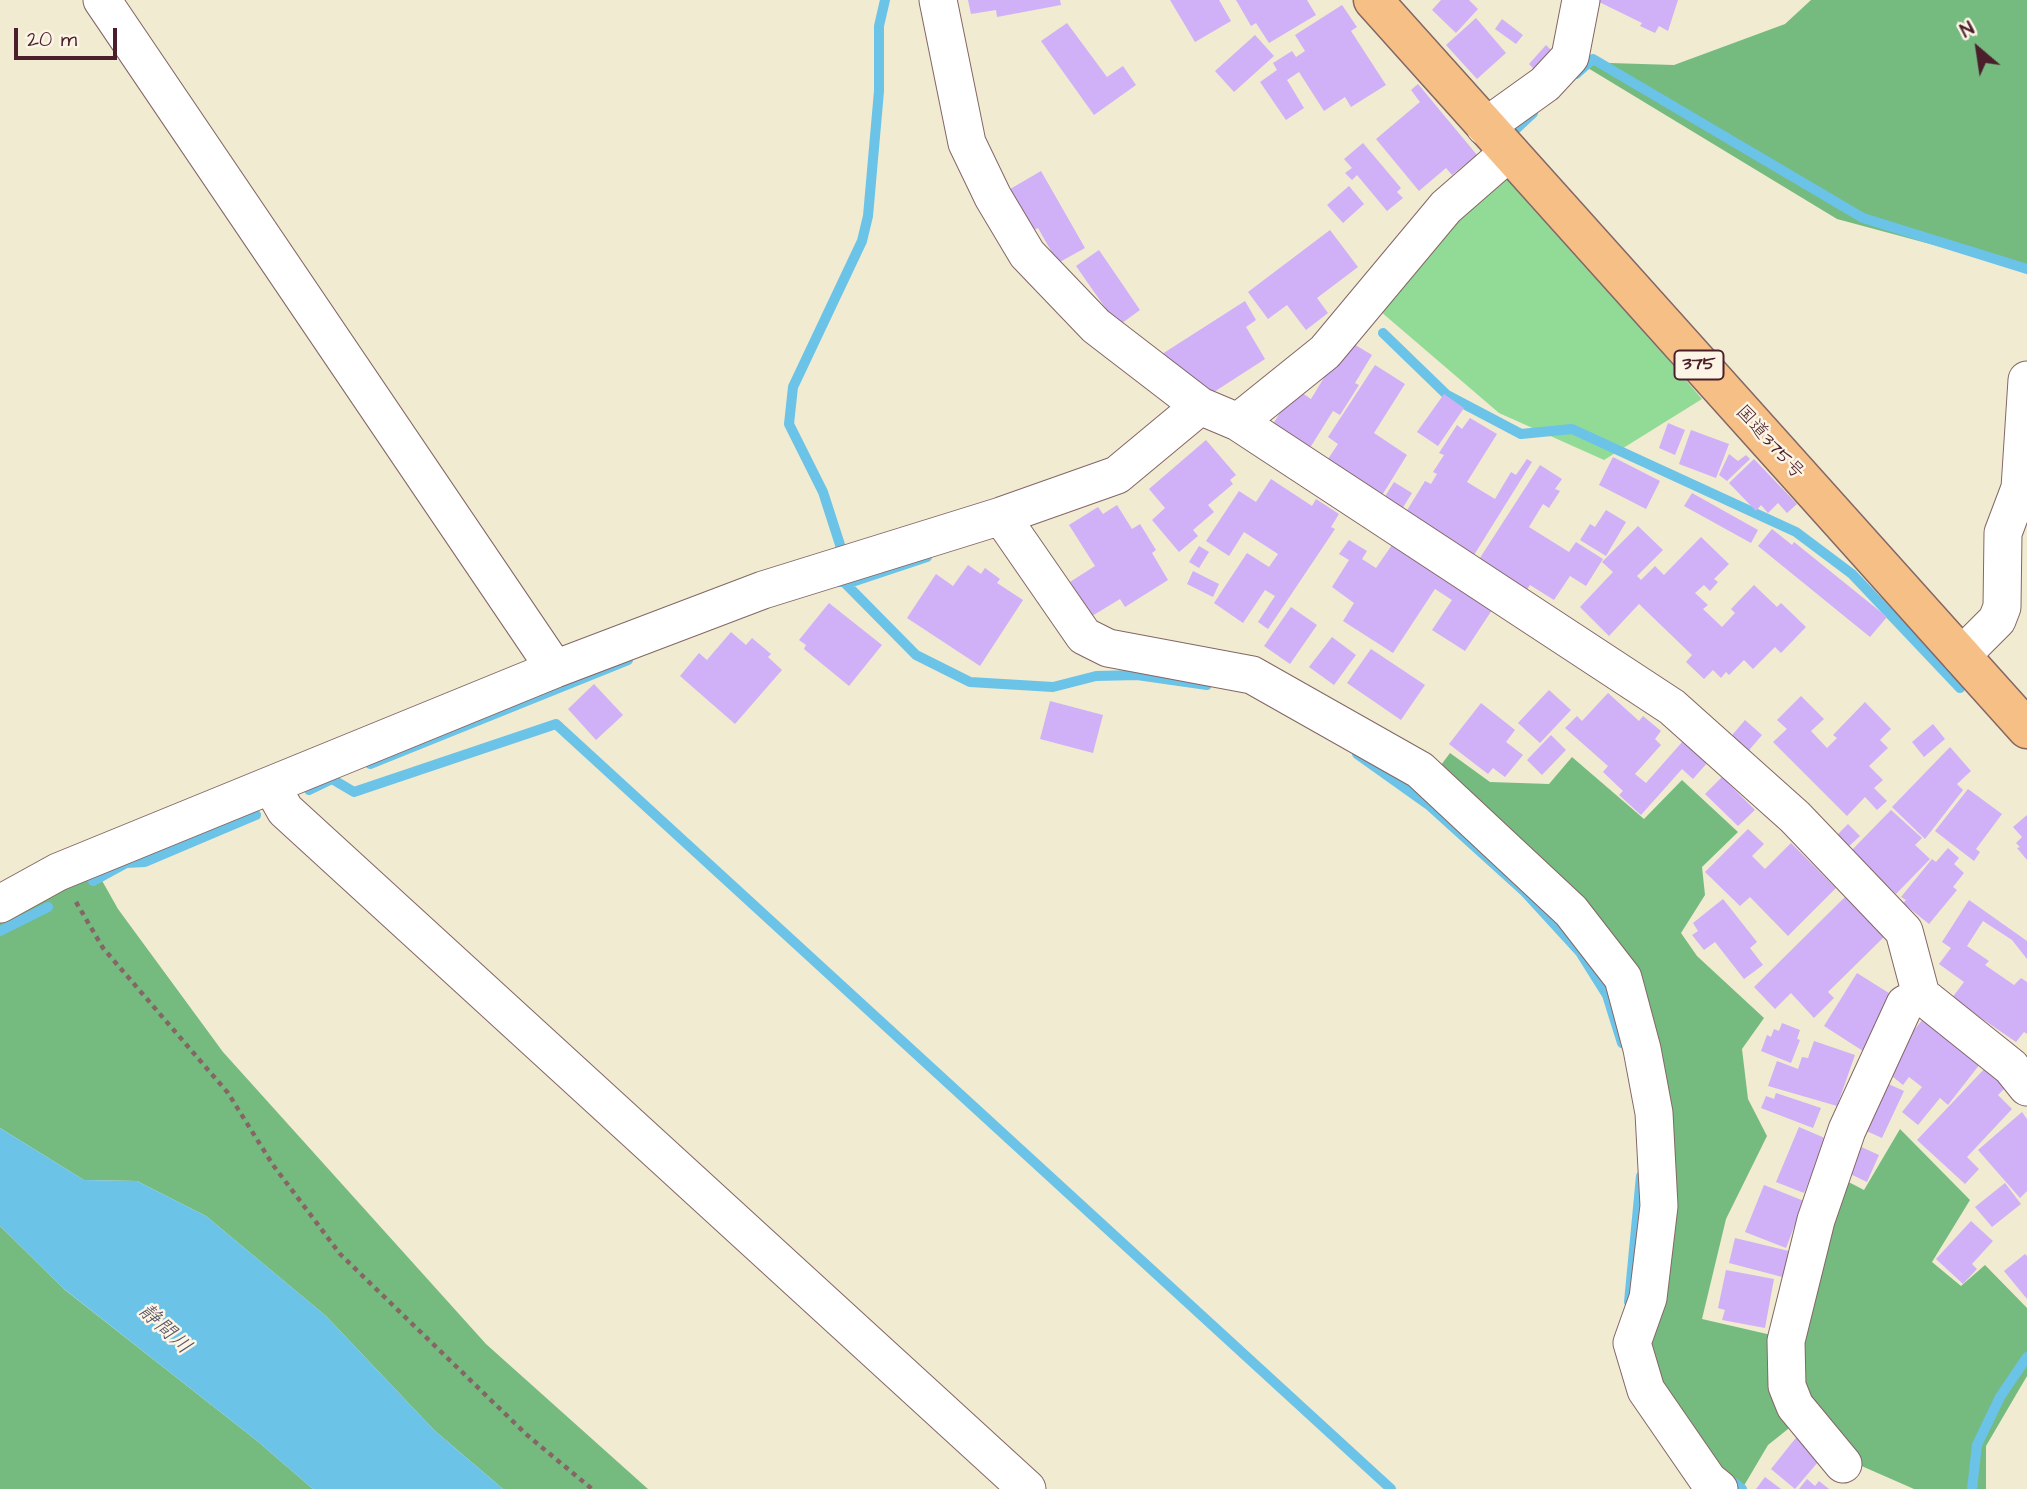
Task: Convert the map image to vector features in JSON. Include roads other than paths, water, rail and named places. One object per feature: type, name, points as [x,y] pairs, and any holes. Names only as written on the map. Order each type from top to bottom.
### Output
[{"type":"highway","name":"国道375号","points":[[1373,0],[2027,729]]},
{"type":"street","points":[[102,0],[555,669]]},
{"type":"street","points":[[939,0],[967,143],[993,197],[1027,254],[1096,326],[1200,406],[1238,422],[1672,707],[1795,817],[1904,931],[1921,995],[2011,1067],[2027,1087]]},
{"type":"street","points":[[1238,422],[1325,352],[1446,207],[1496,140],[1570,57],[1581,0]]},
{"type":"street","points":[[1961,656],[1997,620],[2002,607],[2003,533],[2020,488],[2027,380]]},
{"type":"street","points":[[0,904],[52,875],[555,669],[763,590],[1001,516],[1117,475],[1200,406]]},
{"type":"street","points":[[1001,516],[1084,636],[1108,648],[1252,675],[1420,770],[1571,911],[1623,978],[1654,1112],[1659,1206],[1648,1298],[1632,1343],[1646,1390],[1708,1480],[1718,1489]]},
{"type":"street","points":[[271,785],[285,810],[1027,1489]]},
{"type":"street","points":[[1843,1464],[1795,1406],[1787,1386],[1786,1341],[1816,1220],[1847,1130],[1905,1004],[1921,995]]},
{"type":"water","name":"静間川","points":[[0,1128],[84,1180],[137,1181],[206,1216],[326,1316],[434,1430],[503,1489],[313,1489],[256,1440],[64,1289],[0,1226]]},
{"type":"waterway","points":[[843,554],[823,492],[789,424],[793,387],[862,241],[868,216],[879,91],[879,26],[885,0]]},
{"type":"waterway","points":[[1576,74],[1593,59],[1863,218],[2027,269]]},
{"type":"waterway","points":[[1517,128],[1533,113]]},
{"type":"waterway","points":[[1383,333],[1447,395],[1521,434],[1572,429],[1796,532],[1852,574],[1960,688]]},
{"type":"waterway","points":[[839,582],[855,581],[927,557]]},
{"type":"waterway","points":[[841,579],[916,655],[970,682],[1053,687],[1096,676],[1137,675],[1207,685]]},
{"type":"waterway","points":[[370,764],[628,660]]},
{"type":"waterway","points":[[332,779],[354,792],[556,724],[1391,1489]]},
{"type":"waterway","points":[[1357,754],[1430,806],[1525,892],[1580,952],[1607,995],[1622,1043]]},
{"type":"waterway","points":[[309,790],[332,779]]},
{"type":"waterway","points":[[93,881],[126,863],[145,862],[256,815]]},
{"type":"waterway","points":[[0,931],[48,907]]},
{"type":"waterway","points":[[1629,1302],[1641,1176]]},
{"type":"waterway","points":[[1972,1489],[1977,1445],[2000,1397],[2027,1357]]},
{"type":"waterway","points":[[1725,1476],[1742,1489]]}]
